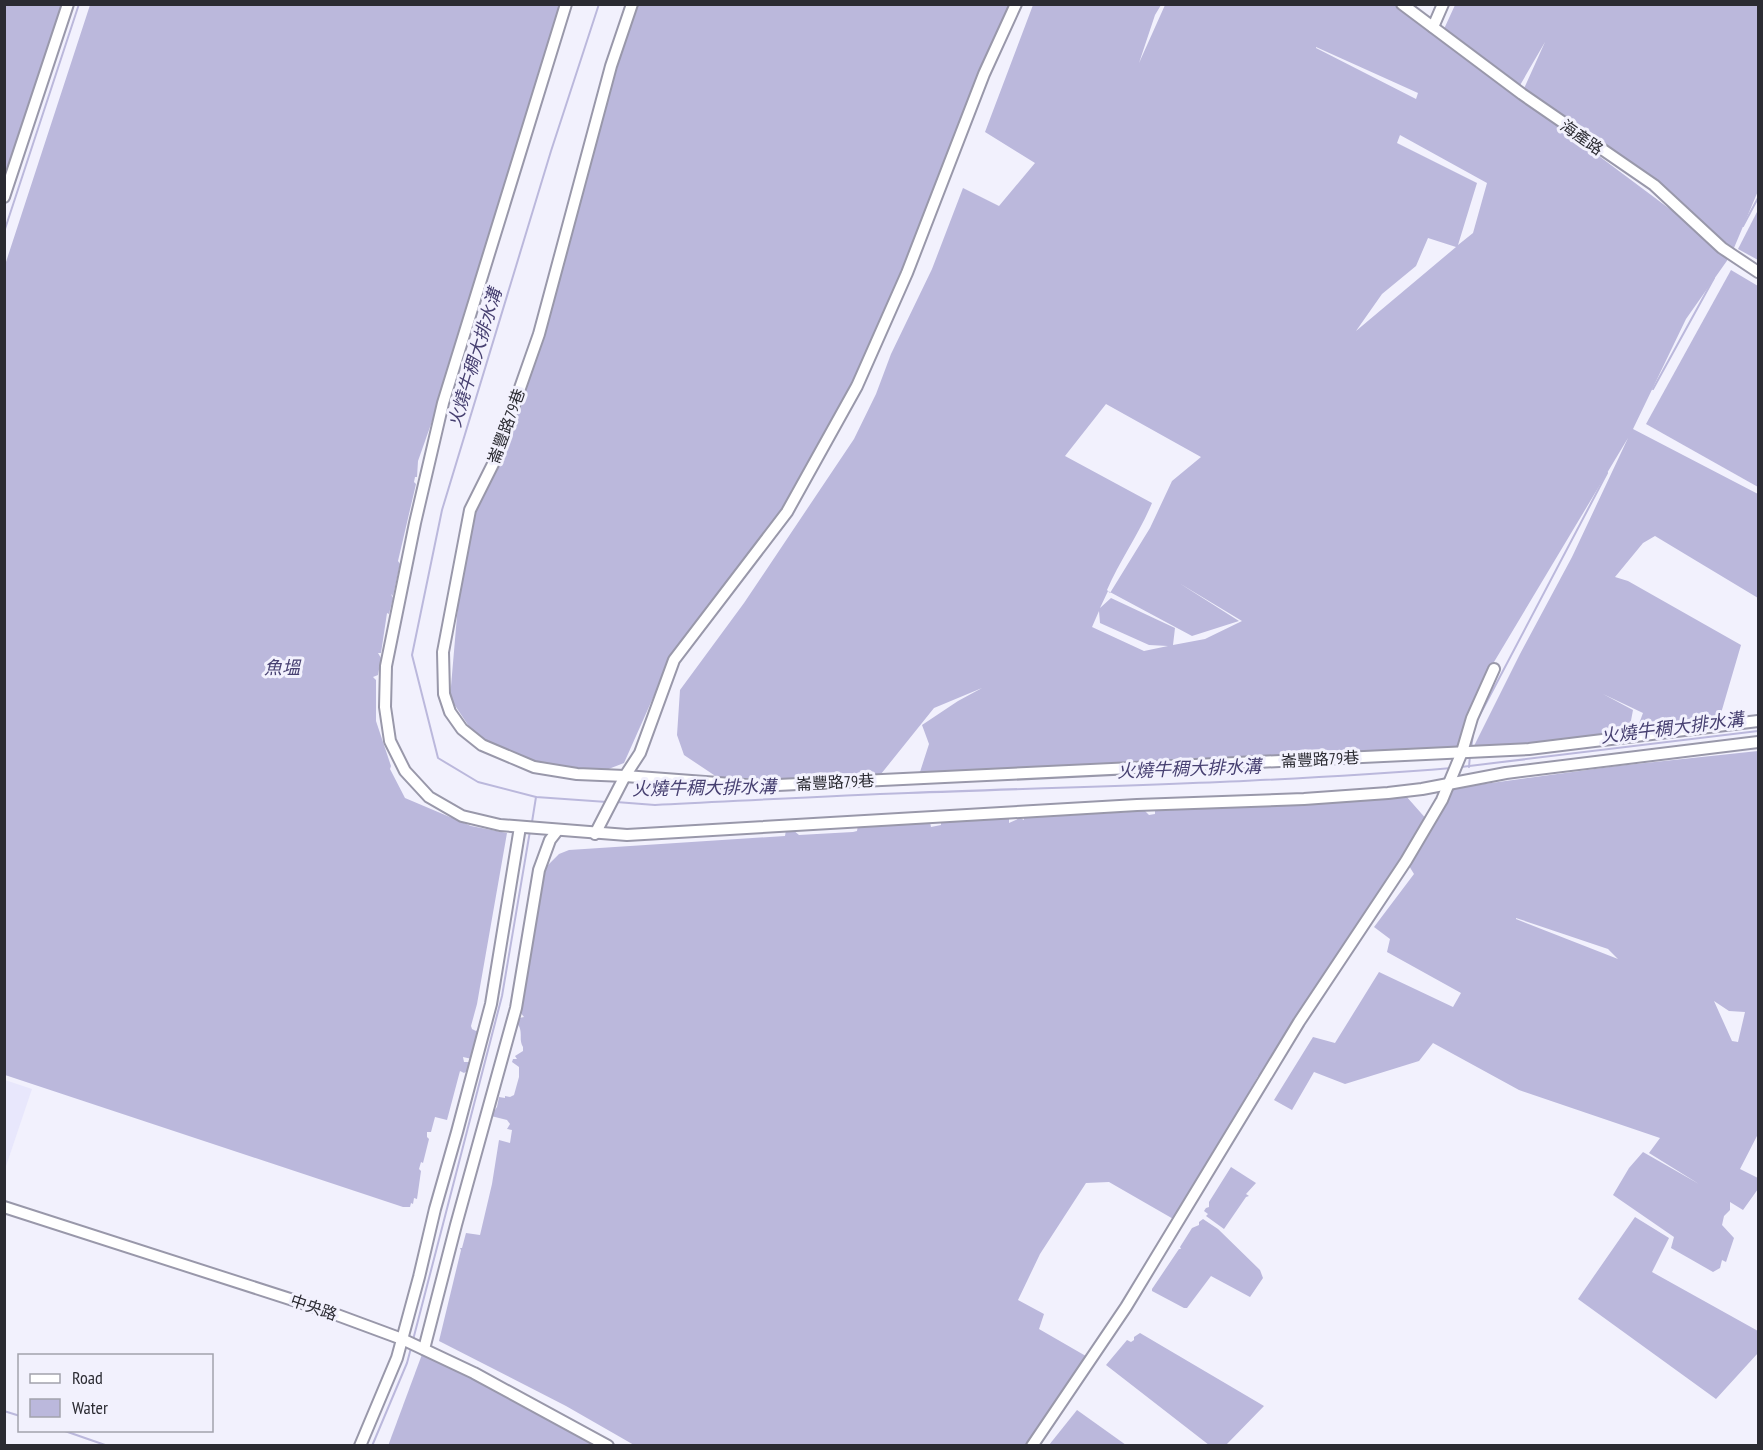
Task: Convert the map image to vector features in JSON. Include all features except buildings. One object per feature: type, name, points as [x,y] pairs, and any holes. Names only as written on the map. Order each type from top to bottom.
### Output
[{"type":"street","points":[[4,197],[68,4]]},
{"type":"street","points":[[566,4],[443,403],[410,545],[386,666],[385,706],[390,741],[405,771],[429,797],[462,816],[500,825],[627,835],[1137,805],[1304,799],[1388,793],[1506,773],[1758,742]]},
{"type":"street","name":"崙豐路79巷","points":[[632,4],[611,66],[539,333],[494,462],[470,510],[443,652],[444,694],[450,712],[462,729],[482,745],[534,767],[577,774],[758,786],[1528,749],[1758,721]]},
{"type":"street","points":[[595,834],[625,776],[640,753],[674,660],[786,512],[857,386],[907,273],[984,74],[1016,4]]},
{"type":"street","name":"海產路","points":[[1402,4],[1522,94],[1654,185],[1722,248],[1758,272]]},
{"type":"street","points":[[1433,27],[1443,4]]},
{"type":"street","points":[[1032,1446],[1126,1307],[1299,1022],[1406,861],[1450,783],[1472,718],[1494,669]]},
{"type":"street","points":[[360,1446],[397,1358],[491,1004],[520,827]]},
{"type":"street","points":[[424,1349],[516,1008],[539,870],[550,840],[557,831]]},
{"type":"street","name":"中央路","points":[[4,1207],[311,1306],[402,1339],[474,1373],[608,1446]]},
{"type":"shaded area","points":[[4,1080],[32,1089],[5,1169]]},
{"type":"water","points":[[5,5],[64,5],[40,70],[43,73],[11,157],[5,187]]},
{"type":"water","name":"魚塭","points":[[90,5],[561,5],[514,155],[517,158],[511,164],[498,207],[500,212],[493,223],[495,224],[472,288],[474,290],[467,315],[464,316],[452,360],[446,373],[448,376],[418,461],[417,477],[414,482],[416,484],[398,561],[400,564],[393,596],[391,594],[393,598],[389,614],[387,613],[381,653],[378,653],[381,658],[378,675],[373,677],[376,680],[376,721],[390,769],[405,798],[471,826],[507,833],[477,1004],[471,1026],[476,1031],[479,1029],[472,1059],[463,1057],[464,1062],[471,1062],[468,1074],[467,1071],[464,1073],[460,1071],[447,1120],[435,1117],[431,1132],[427,1132],[429,1139],[423,1163],[421,1162],[419,1169],[421,1171],[417,1199],[414,1198],[410,1207],[403,1207],[5,1075],[5,265]]},
{"type":"water","points":[[636,5],[1016,5],[874,349],[791,491],[800,496],[739,582],[660,682],[624,763],[593,775],[520,764],[480,743],[450,698],[460,581],[474,508],[499,461],[611,80]]},
{"type":"water","points":[[1033,5],[1161,5],[1155,15],[1139,63],[1165,5],[1397,5],[1722,248],[1658,192],[1521,95],[1545,42],[1519,87],[1444,29],[1455,5],[1758,5],[1758,191],[1731,255],[1686,319],[1633,429],[1758,494],[1758,598],[1655,536],[1643,543],[1615,577],[1628,581],[1741,645],[1719,720],[1637,729],[1643,713],[1603,694],[1633,710],[1629,731],[1471,752],[1572,557],[1628,438],[1494,662],[1463,747],[920,772],[929,744],[922,725],[982,688],[934,708],[881,774],[844,776],[841,783],[717,777],[684,755],[677,735],[680,690],[744,603],[854,439],[876,394],[891,354],[932,269],[963,188],[999,206],[1035,163],[985,132]],"holes":[[[1316,48],[1418,93],[1416,99]],[[1400,135],[1487,183],[1473,233],[1458,245],[1477,183],[1397,143]],[[1428,238],[1456,247],[1356,331],[1382,294],[1416,266]],[[1106,404],[1201,457],[1172,481],[1150,528],[1110,592],[1192,636],[1239,621],[1179,583],[1242,621],[1205,639],[1173,645],[1175,628],[1111,598],[1100,608],[1112,579],[1152,503],[1065,456]],[[1099,611],[1100,623],[1149,645],[1168,646],[1144,651],[1092,627]]]},
{"type":"water","points":[[1758,210],[1758,260],[1738,249]]},
{"type":"water","points":[[1731,270],[1758,286],[1758,487],[1646,424]]},
{"type":"water","points":[[1758,751],[1758,1134],[1740,1169],[1758,1178],[1758,1189],[1743,1210],[1730,1202],[1730,1210],[1724,1216],[1722,1225],[1734,1238],[1726,1262],[1722,1260],[1720,1268],[1713,1272],[1671,1248],[1674,1237],[1613,1195],[1629,1168],[1643,1152],[1699,1184],[1649,1153],[1660,1138],[1519,1090],[1433,1043],[1419,1061],[1345,1084],[1314,1072],[1292,1110],[1274,1100],[1313,1037],[1335,1043],[1379,972],[1453,1007],[1461,993],[1387,952],[1390,939],[1374,927],[1414,874],[1406,861],[1447,789],[1617,766]],"holes":[[[1516,919],[1608,949],[1618,959]],[[1714,1001],[1729,1011],[1745,1012],[1738,1042],[1732,1041]]]},
{"type":"water","points":[[1406,796],[1428,821],[1270,1080],[1258,1076],[1238,1113],[1239,1116],[1237,1115],[1229,1128],[1182,1224],[1109,1182],[1086,1183],[1040,1254],[1018,1300],[1044,1314],[1039,1329],[1091,1359],[1034,1445],[634,1445],[566,1406],[439,1341],[460,1248],[462,1248],[466,1233],[480,1235],[499,1140],[510,1143],[512,1130],[507,1129],[510,1124],[507,1120],[491,1116],[497,1107],[499,1097],[514,1095],[519,1077],[519,1067],[512,1062],[513,1059],[517,1059],[515,1056],[523,1051],[517,1023],[519,1018],[524,1017],[520,1012],[546,867],[559,854],[569,850],[785,836],[786,830],[790,832],[793,830],[799,835],[853,832],[857,831],[858,825],[877,824],[877,827],[880,827],[881,825],[930,822],[931,827],[941,825],[941,822],[1009,818],[1009,823],[1020,818],[1024,820],[1024,818],[1145,811],[1149,815],[1155,814],[1155,811]]},
{"type":"water","points":[[1231,1167],[1256,1183],[1246,1194],[1249,1196],[1224,1229],[1206,1216],[1208,1214],[1204,1211],[1209,1207],[1209,1202]]},
{"type":"water","points":[[1635,1217],[1669,1238],[1652,1272],[1758,1331],[1758,1353],[1716,1399],[1578,1299]]},
{"type":"water","points":[[1203,1219],[1218,1229],[1260,1270],[1263,1278],[1250,1297],[1211,1276],[1187,1308],[1152,1291],[1181,1249],[1180,1247],[1192,1228],[1199,1225]]},
{"type":"water","points":[[1140,1333],[1264,1406],[1226,1445],[1209,1445],[1106,1365],[1127,1340],[1131,1342]]},
{"type":"water","points":[[424,1349],[604,1446],[388,1446]]},
{"type":"water","points":[[1077,1410],[1126,1445],[1049,1445]]},
{"type":"waterway","points":[[4,232],[79,4]]},
{"type":"waterway","name":"火燒牛稠大排水溝","points":[[599,4],[551,151],[442,510],[412,655],[438,758],[478,782],[536,797],[607,802]]},
{"type":"waterway","points":[[1743,226],[1758,198]]},
{"type":"waterway","points":[[1653,389],[1714,278]]},
{"type":"waterway","points":[[1471,749],[1474,726],[1607,473]]},
{"type":"waterway","name":"火燒牛稠大排水溝","points":[[1461,767],[1758,731]]},
{"type":"waterway","points":[[1469,767],[1470,755]]},
{"type":"waterway","name":"火燒牛稠大排水溝","points":[[616,802],[655,805],[876,794],[1248,781],[1452,768]]},
{"type":"waterway","points":[[532,822],[536,797]]},
{"type":"waterway","points":[[413,1340],[502,996],[530,831]]},
{"type":"waterway","points":[[372,1446],[407,1363],[411,1348]]},
{"type":"waterway","points":[[4,1411],[18,1415]]},
{"type":"waterway","points":[[68,1432],[108,1446]]}]
